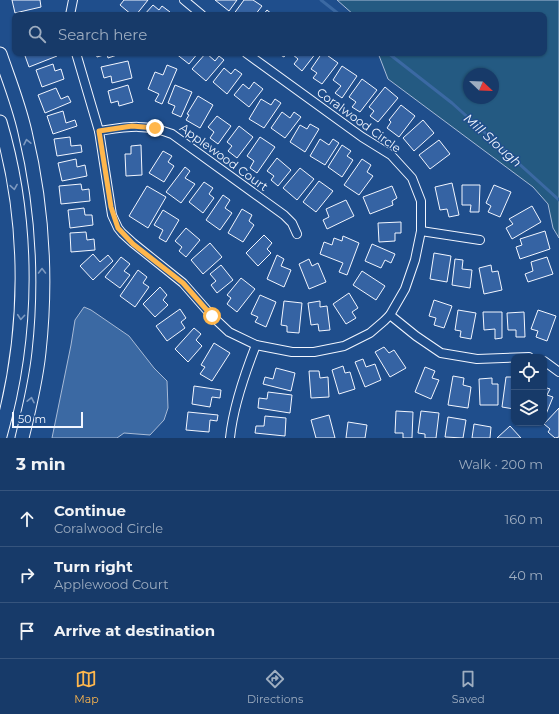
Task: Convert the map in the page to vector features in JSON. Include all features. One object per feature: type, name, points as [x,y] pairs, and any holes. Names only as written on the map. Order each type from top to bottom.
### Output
[{"type":"main road","points":[[0,54],[15,95],[25,131],[33,166],[40,220],[43,309],[39,352],[32,396],[22,438]]},
{"type":"main road","points":[[0,122],[11,169],[19,224],[22,299],[18,349],[12,388],[0,436]]},
{"type":"street","points":[[71,12],[73,0]]},
{"type":"street","points":[[184,0],[198,12]]},
{"type":"street","name":"Coralwood Circle","points":[[77,56],[99,131],[111,207],[118,228],[133,244],[183,283],[212,316],[229,332],[256,345],[292,352],[314,352],[335,349],[370,333],[390,315],[405,289],[415,260],[421,231],[421,201],[412,178],[391,155],[362,137],[250,56]]},
{"type":"street","name":"Applewood Court","points":[[99,131],[140,126],[155,128],[172,134],[284,215],[292,224],[297,234]]},
{"type":"street","points":[[421,231],[480,240]]},
{"type":"street","points":[[390,315],[416,336],[441,353],[477,359],[511,358]]},
{"type":"street","points":[[230,438],[233,416],[256,345]]},
{"type":"street","points":[[547,363],[559,372]]},
{"type":"shaded area","name":"Mill Slough","points":[[337,0],[559,0],[559,238],[553,228],[548,204],[533,187],[388,79],[379,56],[547,56],[547,12],[351,12]]},
{"type":"shaded area","points":[[84,307],[91,310],[129,336],[154,368],[167,381],[168,408],[164,420],[150,435],[124,433],[117,438],[52,438],[75,320]]},
{"type":"building","points":[[12,0],[40,0],[41,7],[15,12]]},
{"type":"building","points":[[124,0],[148,0],[138,12],[128,12],[120,5]]},
{"type":"building","points":[[215,0],[237,0],[229,11]]},
{"type":"building","points":[[244,0],[253,0],[262,6],[257,12],[235,12]]},
{"type":"building","points":[[153,5],[159,10],[162,6],[170,12],[147,12]]},
{"type":"building","points":[[25,56],[57,56],[29,67]]},
{"type":"building","points":[[179,56],[196,56],[189,64]]},
{"type":"building","points":[[203,56],[209,56],[215,61],[219,56],[224,60],[206,81],[192,69]]},
{"type":"building","points":[[294,56],[314,56],[302,71],[294,64],[298,59]]},
{"type":"building","points":[[320,56],[328,56],[338,63],[322,84],[313,78],[317,73],[311,69]]},
{"type":"building","points":[[128,61],[132,78],[112,83],[111,76],[104,78],[101,67]]},
{"type":"building","points":[[53,64],[55,71],[61,69],[64,79],[42,87],[36,70]]},
{"type":"building","points":[[167,65],[177,69],[162,104],[155,101],[159,94],[148,89],[155,72],[163,75]]},
{"type":"building","points":[[342,66],[357,76],[342,98],[335,93],[341,86],[333,80]]},
{"type":"building","points":[[224,68],[231,74],[235,69],[242,74],[227,94],[213,82]]},
{"type":"building","points":[[362,79],[377,90],[360,112],[352,107],[356,102],[349,97]]},
{"type":"building","points":[[254,82],[263,89],[249,107],[234,95],[243,84],[249,89]]},
{"type":"building","points":[[128,85],[133,102],[119,106],[118,101],[111,103],[108,91]]},
{"type":"building","points":[[175,85],[192,92],[181,117],[172,113],[175,106],[168,103]]},
{"type":"building","points":[[385,87],[398,98],[378,122],[370,116],[374,111],[369,107]]},
{"type":"building","points":[[56,88],[61,99],[68,96],[71,102],[45,113],[38,95]]},
{"type":"building","points":[[198,96],[213,105],[200,128],[186,120],[189,115],[187,114]]},
{"type":"building","points":[[261,99],[271,105],[275,99],[281,103],[264,128],[249,119]]},
{"type":"building","points":[[401,105],[415,116],[399,137],[387,128],[391,122],[389,120]]},
{"type":"building","points":[[63,111],[66,123],[75,120],[77,126],[53,134],[47,116]]},
{"type":"building","points":[[282,112],[290,118],[294,112],[301,117],[285,138],[271,128]]},
{"type":"building","points":[[217,116],[231,126],[218,144],[210,138],[214,132],[208,127]]},
{"type":"building","points":[[423,120],[434,133],[414,151],[403,138]]},
{"type":"building","points":[[310,124],[319,129],[305,152],[290,142],[300,125],[307,129]]},
{"type":"building","points":[[239,126],[253,137],[237,158],[228,151],[232,146],[227,142]]},
{"type":"building","points":[[70,137],[71,146],[81,145],[82,152],[57,156],[54,139]]},
{"type":"building","points":[[260,137],[275,147],[257,173],[250,168],[254,161],[247,156]]},
{"type":"building","points":[[320,139],[329,145],[333,139],[339,143],[325,165],[310,156]]},
{"type":"building","points":[[439,140],[450,154],[430,169],[419,155]]},
{"type":"building","points":[[141,145],[142,175],[126,176],[125,154],[131,154],[131,146]]},
{"type":"building","points":[[342,145],[351,151],[347,156],[353,160],[342,177],[328,167]]},
{"type":"building","points":[[163,151],[172,156],[168,162],[174,166],[164,182],[149,173]]},
{"type":"building","points":[[277,158],[291,170],[278,186],[271,180],[274,176],[267,171]]},
{"type":"building","points":[[76,159],[77,167],[85,165],[87,176],[62,181],[58,163]]},
{"type":"building","points":[[362,159],[371,165],[367,172],[373,176],[359,195],[344,185]]},
{"type":"building","points":[[185,167],[190,171],[185,178],[195,184],[181,203],[166,192]]},
{"type":"building","points":[[300,168],[314,179],[297,200],[283,188]]},
{"type":"building","points":[[319,181],[333,191],[316,212],[303,202]]},
{"type":"building","points":[[204,182],[213,188],[209,194],[214,198],[203,213],[189,202]]},
{"type":"building","points":[[452,183],[459,215],[449,217],[447,209],[440,210],[435,187]]},
{"type":"building","points":[[81,184],[82,190],[89,189],[90,201],[61,204],[59,186]]},
{"type":"building","points":[[462,185],[480,185],[479,212],[470,212],[471,205],[462,205]]},
{"type":"building","points":[[494,185],[511,192],[500,217],[488,212],[491,206],[486,203]]},
{"type":"building","points":[[147,186],[166,197],[148,228],[129,216]]},
{"type":"building","points":[[392,186],[397,198],[392,201],[393,205],[370,214],[363,197]]},
{"type":"building","points":[[223,195],[230,200],[225,208],[232,213],[220,230],[206,220]]},
{"type":"building","points":[[346,200],[354,216],[327,229],[323,220],[329,217],[326,209]]},
{"type":"building","points":[[532,206],[541,222],[512,239],[506,228],[513,224],[509,219]]},
{"type":"building","points":[[84,208],[85,215],[92,215],[93,225],[70,228],[68,210]]},
{"type":"building","points":[[242,209],[252,215],[249,221],[254,225],[243,242],[228,233]]},
{"type":"building","points":[[163,210],[179,220],[166,242],[159,238],[163,230],[154,225]]},
{"type":"building","points":[[401,222],[401,233],[395,233],[395,241],[379,242],[378,223]]},
{"type":"building","points":[[186,228],[200,240],[186,257],[179,251],[182,247],[175,241]]},
{"type":"building","points":[[545,231],[550,249],[520,259],[516,247],[522,245],[520,239]]},
{"type":"building","points":[[86,232],[87,240],[94,239],[95,250],[71,252],[70,233]]},
{"type":"building","points":[[264,235],[272,243],[267,249],[271,253],[258,266],[246,253]]},
{"type":"building","points":[[343,236],[359,243],[347,275],[339,272],[343,263],[320,254],[324,242],[332,245],[334,238],[342,241]]},
{"type":"building","points":[[210,243],[222,257],[203,274],[191,260]]},
{"type":"building","points":[[372,244],[395,254],[391,263],[385,260],[381,268],[365,261]]},
{"type":"building","points":[[434,253],[451,256],[447,282],[430,279]]},
{"type":"building","points":[[93,254],[100,262],[108,255],[113,261],[93,280],[80,266]]},
{"type":"building","points":[[277,255],[284,259],[281,266],[291,270],[284,287],[267,279]]},
{"type":"building","points":[[121,257],[130,264],[124,271],[130,275],[120,288],[105,277]]},
{"type":"building","points":[[547,257],[553,274],[528,282],[525,274],[533,271],[531,262]]},
{"type":"building","points":[[309,259],[312,266],[318,263],[326,282],[309,289],[299,264]]},
{"type":"building","points":[[455,259],[463,260],[462,269],[472,270],[470,288],[452,285]]},
{"type":"building","points":[[221,265],[233,280],[217,293],[211,285],[216,281],[210,274]]},
{"type":"building","points":[[491,265],[492,272],[498,271],[502,290],[484,294],[479,268]]},
{"type":"building","points":[[138,270],[147,277],[143,283],[149,287],[135,307],[120,296]]},
{"type":"building","points":[[362,271],[385,286],[376,300],[353,285]]},
{"type":"building","points":[[241,278],[255,289],[237,312],[227,304],[231,298],[227,295]]},
{"type":"building","points":[[160,287],[167,295],[163,300],[168,305],[155,317],[143,304]]},
{"type":"building","points":[[349,293],[358,308],[352,312],[356,318],[346,324],[333,304]]},
{"type":"building","points":[[260,295],[276,302],[266,327],[255,322],[258,317],[251,314]]},
{"type":"building","points":[[434,300],[452,306],[444,328],[434,325],[436,318],[429,316]]},
{"type":"building","points":[[284,301],[302,303],[299,333],[287,332],[287,326],[281,325]]},
{"type":"building","points":[[320,301],[320,307],[327,306],[330,330],[319,331],[318,324],[311,325],[308,303]]},
{"type":"building","points":[[180,309],[186,318],[181,322],[185,328],[167,341],[156,326]]},
{"type":"building","points":[[458,310],[476,313],[471,339],[460,337],[461,331],[455,330]]},
{"type":"building","points":[[538,310],[556,316],[547,341],[536,337],[538,331],[531,329]]},
{"type":"building","points":[[483,312],[502,312],[502,338],[495,339],[495,329],[484,330]]},
{"type":"building","points":[[524,312],[525,337],[516,337],[516,330],[508,330],[507,313]]},
{"type":"building","points":[[194,328],[201,334],[196,340],[202,346],[188,362],[175,349]]},
{"type":"building","points":[[214,343],[230,353],[212,381],[200,374],[205,367],[201,365]]},
{"type":"building","points":[[384,347],[389,353],[394,350],[406,368],[390,377],[375,352]]},
{"type":"building","points":[[363,359],[366,367],[375,364],[381,380],[365,387],[355,362]]},
{"type":"building","points":[[343,366],[345,373],[350,372],[355,389],[339,394],[332,370]]},
{"type":"building","points":[[425,367],[435,371],[432,378],[439,380],[431,399],[415,392]]},
{"type":"building","points":[[276,368],[295,373],[291,391],[263,384],[265,377],[273,379]]},
{"type":"building","points":[[309,371],[319,371],[320,378],[328,377],[329,397],[311,398]]},
{"type":"building","points":[[453,376],[464,378],[463,385],[471,387],[468,408],[448,405]]},
{"type":"building","points":[[506,377],[511,377],[511,408],[502,407]]},
{"type":"building","points":[[492,378],[492,384],[498,384],[498,405],[480,405],[479,379]]},
{"type":"building","points":[[194,386],[221,390],[220,398],[212,397],[210,407],[192,404]]},
{"type":"building","points":[[547,388],[550,389],[547,395]]},
{"type":"building","points":[[268,392],[292,395],[290,413],[258,408],[259,398],[267,399]]},
{"type":"building","points":[[547,395],[553,397],[547,412]]},
{"type":"building","points":[[559,408],[559,437],[555,438],[548,432],[550,429],[546,426],[547,421]]},
{"type":"building","points":[[396,411],[413,412],[412,438],[403,438],[403,433],[395,433]]},
{"type":"building","points":[[421,411],[439,413],[436,438],[425,438],[425,434],[418,433]]},
{"type":"building","points":[[188,412],[218,415],[217,421],[210,420],[209,432],[186,430]]},
{"type":"building","points":[[329,415],[335,438],[316,438],[311,420]]},
{"type":"building","points":[[265,416],[286,418],[285,436],[255,433],[256,426],[264,426]]},
{"type":"building","points":[[448,417],[466,420],[463,438],[445,437]]},
{"type":"building","points":[[348,422],[367,425],[365,438],[346,438]]},
{"type":"building","points":[[474,424],[491,427],[490,438],[472,438]]},
{"type":"building","points":[[510,426],[521,438],[497,438]]},
{"type":"waterway","name":"Mill Slough","points":[[321,0],[336,12]]},
{"type":"waterway","name":"Mill Slough","points":[[392,56],[452,103],[559,200]]},
{"type":"route","points":[[155,128],[132,126],[99,131],[112,215],[122,233],[133,244],[160,263],[183,283],[212,316]]}]
